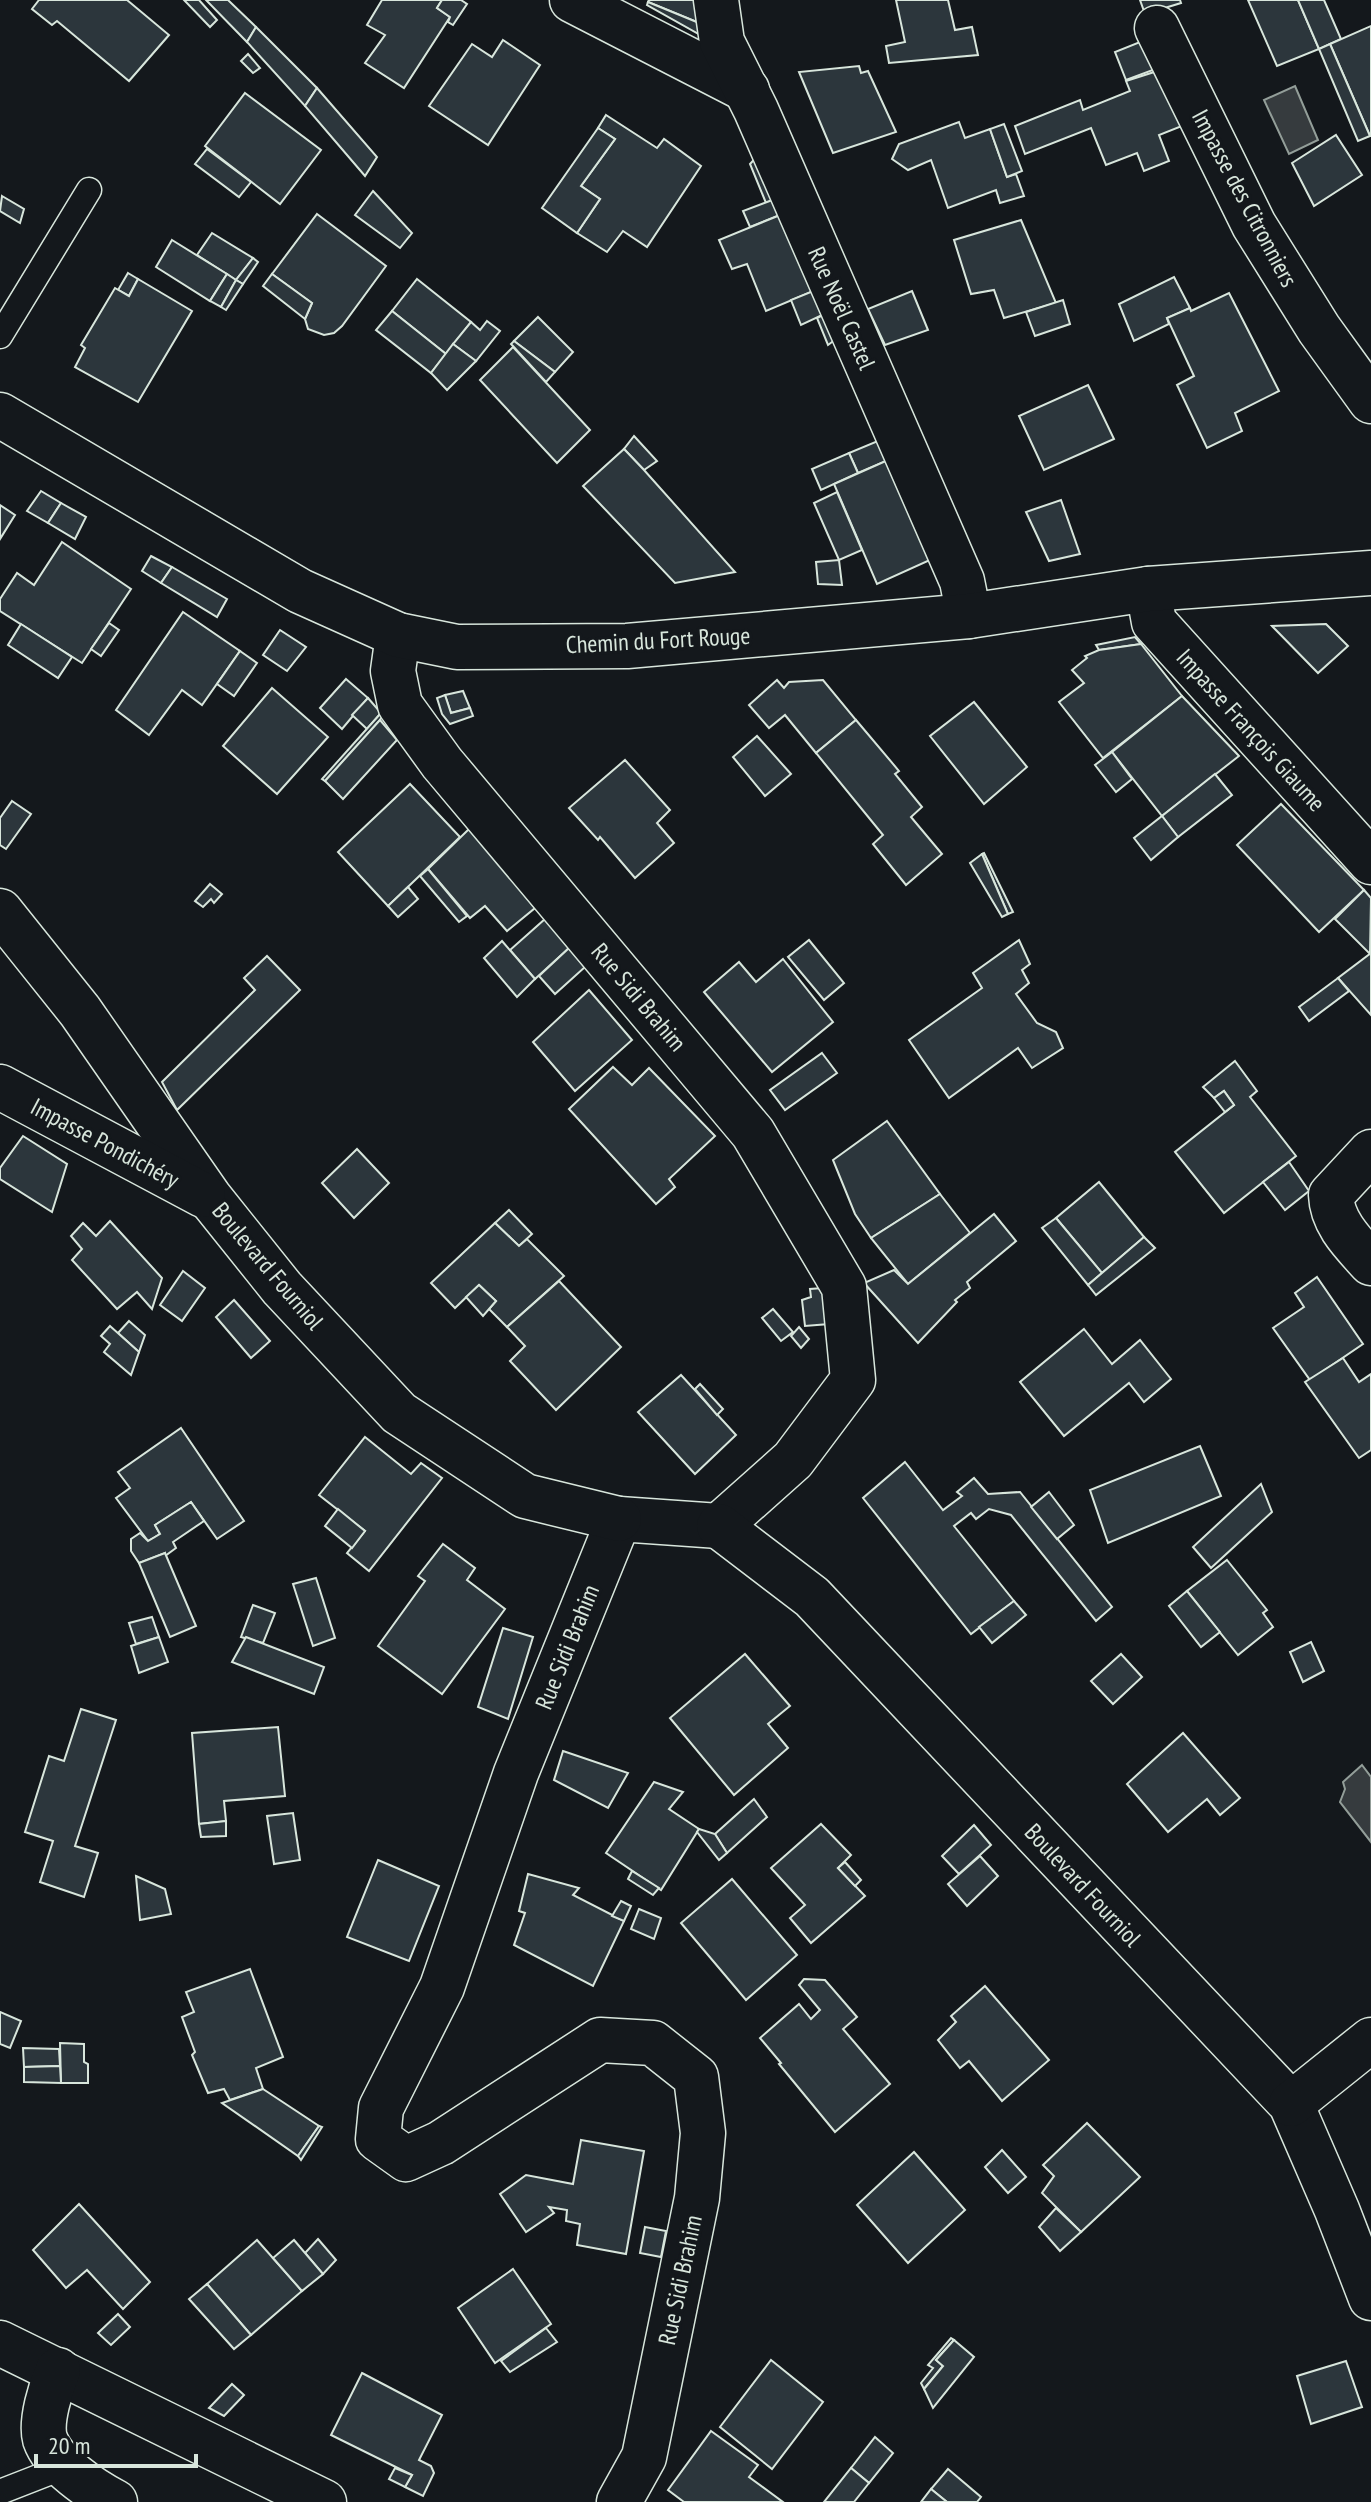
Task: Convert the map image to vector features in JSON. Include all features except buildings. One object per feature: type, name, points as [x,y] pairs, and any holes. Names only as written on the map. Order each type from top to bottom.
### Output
[{"type":"street","points":[[572,0],[747,90]]},
{"type":"street","name":"Rue Noël Castel","points":[[716,0],[722,42],[747,90],[962,581],[969,616]]},
{"type":"street","name":"Impasse des Citronniers","points":[[1157,28],[1254,225],[1319,329],[1371,401]]},
{"type":"street","name":"Chemin du Fort Rouge","points":[[0,415],[300,591],[398,635],[457,647],[627,646],[969,616],[1148,589],[1371,573]]},
{"type":"street","name":"Impasse François Giaume","points":[[1148,589],[1154,622],[1371,862]]},
{"type":"street","name":"Rue Sidi Brahim","points":[[398,635],[393,671],[400,705],[442,763],[753,1133],[844,1287],[853,1380],[793,1460],[719,1526]]},
{"type":"street","name":"Boulevard Fourniol","points":[[0,911],[80,1011],[210,1198],[282,1288],[399,1413],[525,1496],[619,1519]]},
{"type":"street","name":"Impasse Pondichéry","points":[[0,1087],[210,1198]]},
{"type":"street","points":[[1371,1152],[1331,1195],[1332,1210],[1345,1232],[1371,1263]]},
{"type":"street","points":[[619,1519],[719,1526]]},
{"type":"street","name":"Rue Sidi Brahim","points":[[619,1519],[516,1773],[442,1987],[381,2108],[378,2139],[406,2159],[441,2143],[600,2040],[653,2043],[696,2077],[703,2133],[697,2198],[644,2457],[619,2502]]},
{"type":"street","name":"Boulevard Fourniol","points":[[719,1526],[812,1597],[1291,2104],[1371,2298]]},
{"type":"street","points":[[1291,2104],[1371,2040]]},
{"type":"street","points":[[0,2343],[324,2502]]},
{"type":"street","points":[[58,2370],[48,2397],[45,2438],[64,2467],[115,2502]]},
{"type":"lane","points":[[0,336],[89,190]]},
{"type":"lane","points":[[0,2492],[64,2467]]},
{"type":"shaded area","points":[[1295,86],[1318,140],[1289,154],[1264,100]]},
{"type":"shaded area","points":[[1362,1765],[1371,1777],[1371,1842],[1340,1802],[1345,1789],[1343,1782]]}]
